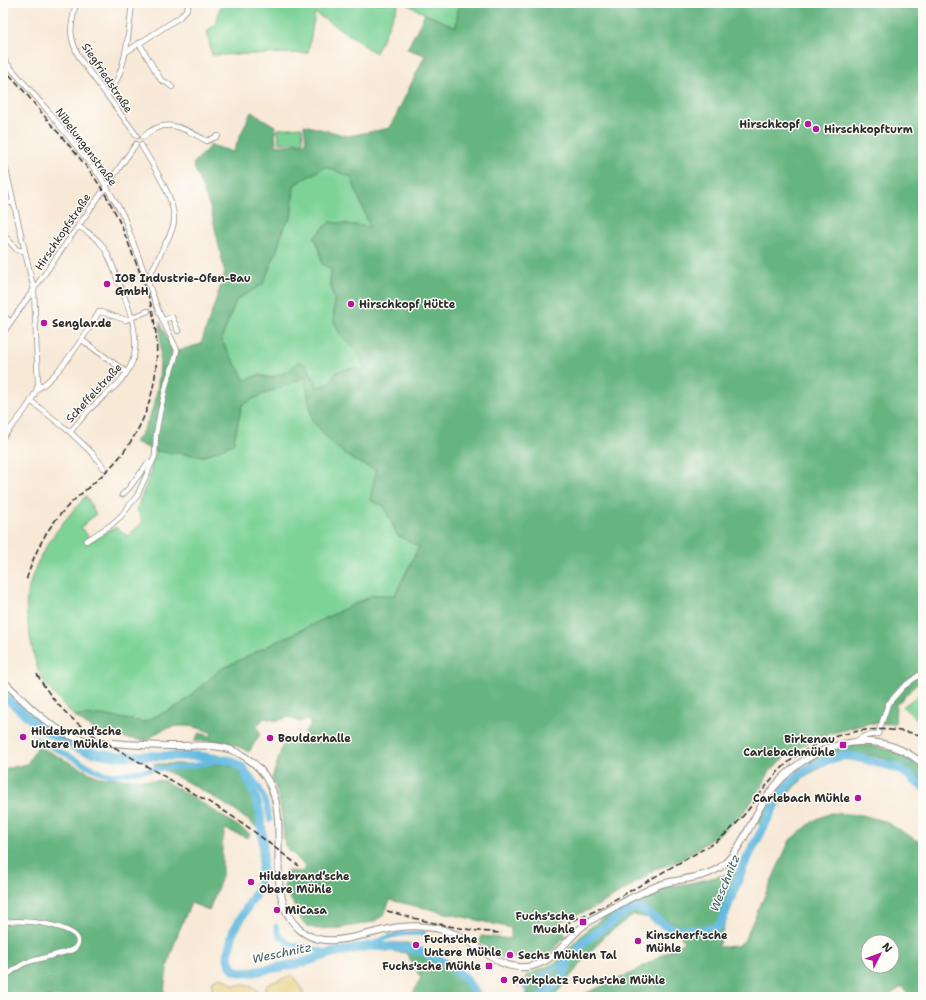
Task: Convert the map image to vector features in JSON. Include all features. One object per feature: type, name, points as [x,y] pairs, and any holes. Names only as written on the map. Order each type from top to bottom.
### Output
[{"type":"main road","points":[[3,681],[51,724],[76,738],[94,742],[148,745],[213,745],[234,751],[252,761],[267,778],[274,795],[278,816],[280,885],[283,904],[291,920],[304,934],[313,939],[328,941],[340,940],[399,927],[431,928],[455,934],[499,962],[520,968],[531,967],[545,962],[556,954],[585,924],[642,892],[661,884],[707,874],[722,866],[733,855],[761,805],[781,778],[793,768],[818,752],[839,744],[856,741],[876,742],[887,745],[913,757],[923,764]]},
{"type":"street","name":"Siegfriedstraße","points":[[76,3],[71,22],[71,34],[80,59],[137,136]]},
{"type":"street","points":[[107,96],[111,91],[126,52],[132,3]]},
{"type":"street","points":[[126,52],[180,17],[189,3]]},
{"type":"street","points":[[139,43],[162,80],[167,82],[172,87]]},
{"type":"street","name":"Nibelungenstraße","points":[[3,59],[49,112],[106,185],[123,215],[163,320],[177,350],[160,412],[156,434],[155,456],[151,463]]},
{"type":"street","points":[[138,144],[143,143],[143,138],[150,131],[161,125],[174,125],[188,130],[207,141],[218,136]]},
{"type":"street","points":[[143,138],[139,135],[134,141],[138,144],[165,188],[173,209],[174,220],[169,235],[152,272],[147,278]]},
{"type":"street","name":"Hirschkopfstraße","points":[[3,332],[34,290],[106,185],[138,144]]},
{"type":"street","points":[[3,157],[34,290],[38,384],[31,401],[3,437]]},
{"type":"street","points":[[3,204],[13,202]]},
{"type":"street","name":"Scheffelstraße","points":[[70,432],[88,410],[116,385],[130,367],[135,345],[130,311],[108,253],[95,238],[78,226]]},
{"type":"street","points":[[3,234],[17,250],[25,251]]},
{"type":"street","points":[[37,389],[44,386],[67,361],[99,312],[126,320],[148,311]]},
{"type":"street","points":[[3,314],[10,322]]},
{"type":"street","points":[[163,320],[172,317],[178,331]]},
{"type":"street","points":[[82,340],[126,372]]},
{"type":"street","points":[[31,401],[70,432],[92,453],[104,468]]},
{"type":"street","points":[[122,495],[148,463],[151,463]]},
{"type":"street","points":[[86,542],[111,525],[121,516],[136,496],[151,463]]},
{"type":"street","points":[[856,741],[865,736],[878,734],[888,704],[903,687],[923,672]]},
{"type":"street","points":[[3,922],[30,922],[51,926],[74,934],[78,942],[77,947],[73,950],[28,962],[21,965],[3,978]]},
{"type":"green space","points":[[221,3],[399,3],[376,53],[315,13],[308,53],[212,55],[207,31],[216,24]]},
{"type":"green space","points":[[405,3],[459,3],[456,27],[425,14]]},
{"type":"green space","points":[[459,3],[923,3],[923,680],[896,705],[895,724],[870,723],[829,734],[807,743],[786,756],[770,771],[761,788],[746,810],[722,832],[681,860],[656,869],[630,887],[594,908],[559,922],[566,937],[551,952],[534,959],[498,957],[480,942],[481,936],[511,939],[511,928],[390,900],[384,915],[373,922],[341,928],[318,929],[307,926],[301,920],[284,888],[288,871],[302,872],[306,867],[285,846],[280,803],[272,779],[283,744],[299,744],[308,741],[304,732],[310,726],[310,722],[308,720],[299,722],[289,717],[277,721],[264,718],[257,726],[260,734],[249,752],[229,743],[194,741],[199,733],[211,736],[212,733],[195,727],[170,727],[154,735],[148,741],[102,735],[74,716],[101,715],[144,722],[180,705],[221,669],[373,595],[395,595],[419,547],[397,535],[384,506],[370,500],[376,470],[353,460],[332,444],[312,420],[305,377],[242,405],[233,444],[204,456],[155,451],[135,442],[144,429],[155,400],[160,369],[160,322],[173,352],[201,344],[225,273],[211,210],[193,164],[211,145],[233,152],[251,112],[275,126],[276,146],[306,143],[304,125],[348,136],[390,128],[425,55],[407,49],[425,14],[456,27]],"holes":[[[325,167],[351,177],[370,227],[330,222],[314,237],[319,248],[322,264],[331,269],[330,282],[334,299],[334,321],[340,334],[360,355],[365,370],[353,368],[338,371],[328,385],[318,387],[306,365],[298,361],[290,370],[271,378],[259,375],[245,380],[221,340],[236,300],[263,284],[277,250],[284,226],[291,218],[294,185]]]},
{"type":"green space","points":[[302,127],[303,142],[279,143],[278,129]]},
{"type":"green space","points":[[325,167],[351,177],[370,227],[330,222],[314,237],[319,248],[322,264],[331,269],[330,282],[334,299],[334,321],[340,334],[360,355],[365,371],[338,371],[328,385],[318,387],[306,365],[270,378],[259,375],[245,380],[221,340],[236,300],[263,284],[277,250],[284,226],[291,218],[294,185]]},
{"type":"green space","points":[[305,377],[312,420],[353,460],[376,470],[384,506],[397,535],[419,546],[395,595],[373,595],[221,669],[180,705],[144,722],[101,715],[74,716],[51,691],[40,674],[31,641],[26,602],[30,582],[35,568],[57,530],[86,496],[96,514],[81,527],[92,541],[116,527],[128,536],[143,522],[137,509],[149,477],[155,451],[204,456],[233,444],[242,405]]},
{"type":"green space","points":[[923,691],[923,727],[903,707]]},
{"type":"green space","points":[[860,744],[893,751],[909,758],[923,769],[923,788],[910,774],[896,764],[881,758],[866,755],[850,757],[834,761],[797,784],[786,796],[764,829],[756,822],[771,797],[781,785],[817,756],[828,751]]},
{"type":"green space","points":[[38,746],[98,777],[164,781],[194,798],[250,834],[248,838],[225,829],[222,845],[222,877],[209,910],[191,903],[169,960],[164,997],[3,997],[3,769],[27,764]]},
{"type":"green space","points":[[153,764],[225,764],[239,769],[253,800],[260,830],[222,802]]},
{"type":"green space","points":[[831,813],[862,815],[884,821],[923,844],[923,997],[909,997],[903,986],[887,997],[577,997],[632,973],[684,942],[674,926],[669,922],[658,918],[634,915],[605,935],[553,997],[527,997],[526,975],[555,963],[587,930],[600,920],[649,893],[667,887],[691,883],[740,871],[718,947],[737,946],[744,941],[790,840],[815,820]]},
{"type":"green space","points":[[389,943],[407,943],[441,957],[464,976],[476,997],[411,997],[421,978],[406,953],[371,949]]},
{"type":"sand","points":[[292,975],[304,993],[301,997],[264,997],[265,987]]},
{"type":"sand","points":[[221,977],[234,986],[246,985],[254,988],[257,990],[259,997],[215,997],[212,988],[213,980]]},
{"type":"waterway","name":"Weschnitz","points":[[3,695],[42,729],[77,748],[90,752],[116,756],[198,756],[232,761],[244,769],[260,813],[263,857],[258,889],[233,932],[228,956],[229,962],[234,970],[243,973],[254,972],[305,962],[332,953],[370,946],[407,948],[423,952],[437,958],[456,971],[465,978],[478,997]]},
{"type":"waterway","points":[[34,738],[100,772],[112,775],[162,768],[185,767],[223,760]]},
{"type":"waterway","name":"Weschnitz","points":[[540,997],[557,983],[565,971],[569,959],[585,941],[628,910],[638,908],[666,926],[678,930],[705,930],[715,928],[721,923],[743,867],[781,793],[801,774],[819,763],[837,757],[846,756],[862,758],[897,768],[923,787]]},
{"type":"waterway","points":[[899,769],[909,763]]},
{"type":"waterway","points":[[244,769],[255,781],[262,792],[270,820]]},
{"type":"waterway","points":[[276,926],[279,935],[290,944],[332,953]]},
{"type":"waterway","points":[[370,946],[383,939],[396,935],[424,933]]},
{"type":"waterway","points":[[525,988],[569,959]]},
{"type":"railway","points":[[3,68],[80,159],[107,197],[124,231],[146,290],[152,309],[157,346],[154,383],[150,401],[135,434],[113,465],[71,503],[49,529],[38,548],[26,581]]},
{"type":"railway","points":[[37,674],[48,692],[61,708],[93,735],[224,811],[244,824],[299,866]]},
{"type":"railway","points":[[565,924],[595,911],[714,843],[740,820],[777,773],[808,749],[826,740],[864,730],[904,731],[923,736]]},
{"type":"railway","points":[[387,911],[458,928],[502,933]]},
{"type":"place","name":"Hirschkopf","points":[[808,124]]},
{"type":"place","name":"Hirschkopfturm","points":[[816,129]]},
{"type":"place","name":"IOB Industrie-Ofen-Bau GmbH","points":[[107,284]]},
{"type":"place","name":"Hirschkopf Hütte","points":[[351,304]]},
{"type":"place","name":"Senglar.de","points":[[44,323]]},
{"type":"place","name":"Hildebrand’sche Untere Mühle","points":[[23,737]]},
{"type":"place","name":"Boulderhalle","points":[[270,738]]},
{"type":"place","name":"Birkenau Carlebachmühle","points":[[843,745]]},
{"type":"place","name":"Carlebach Mühle","points":[[858,798]]},
{"type":"place","name":"Hildebrand’sche Obere Mühle","points":[[251,882]]},
{"type":"place","name":"MiCasa","points":[[277,910]]},
{"type":"place","name":"Fuchs'sche Muehle","points":[[583,922]]},
{"type":"place","name":"Kinscherf'sche Mühle","points":[[638,941]]},
{"type":"place","name":"Fuchs'che Untere Mühle","points":[[416,945]]},
{"type":"place","name":"Sechs Mühlen Tal","points":[[510,955]]},
{"type":"place","name":"Fuchs'sche Mühle","points":[[489,966]]},
{"type":"place","name":"Parkplatz Fuchs'che Mühle","points":[[504,980]]}]
